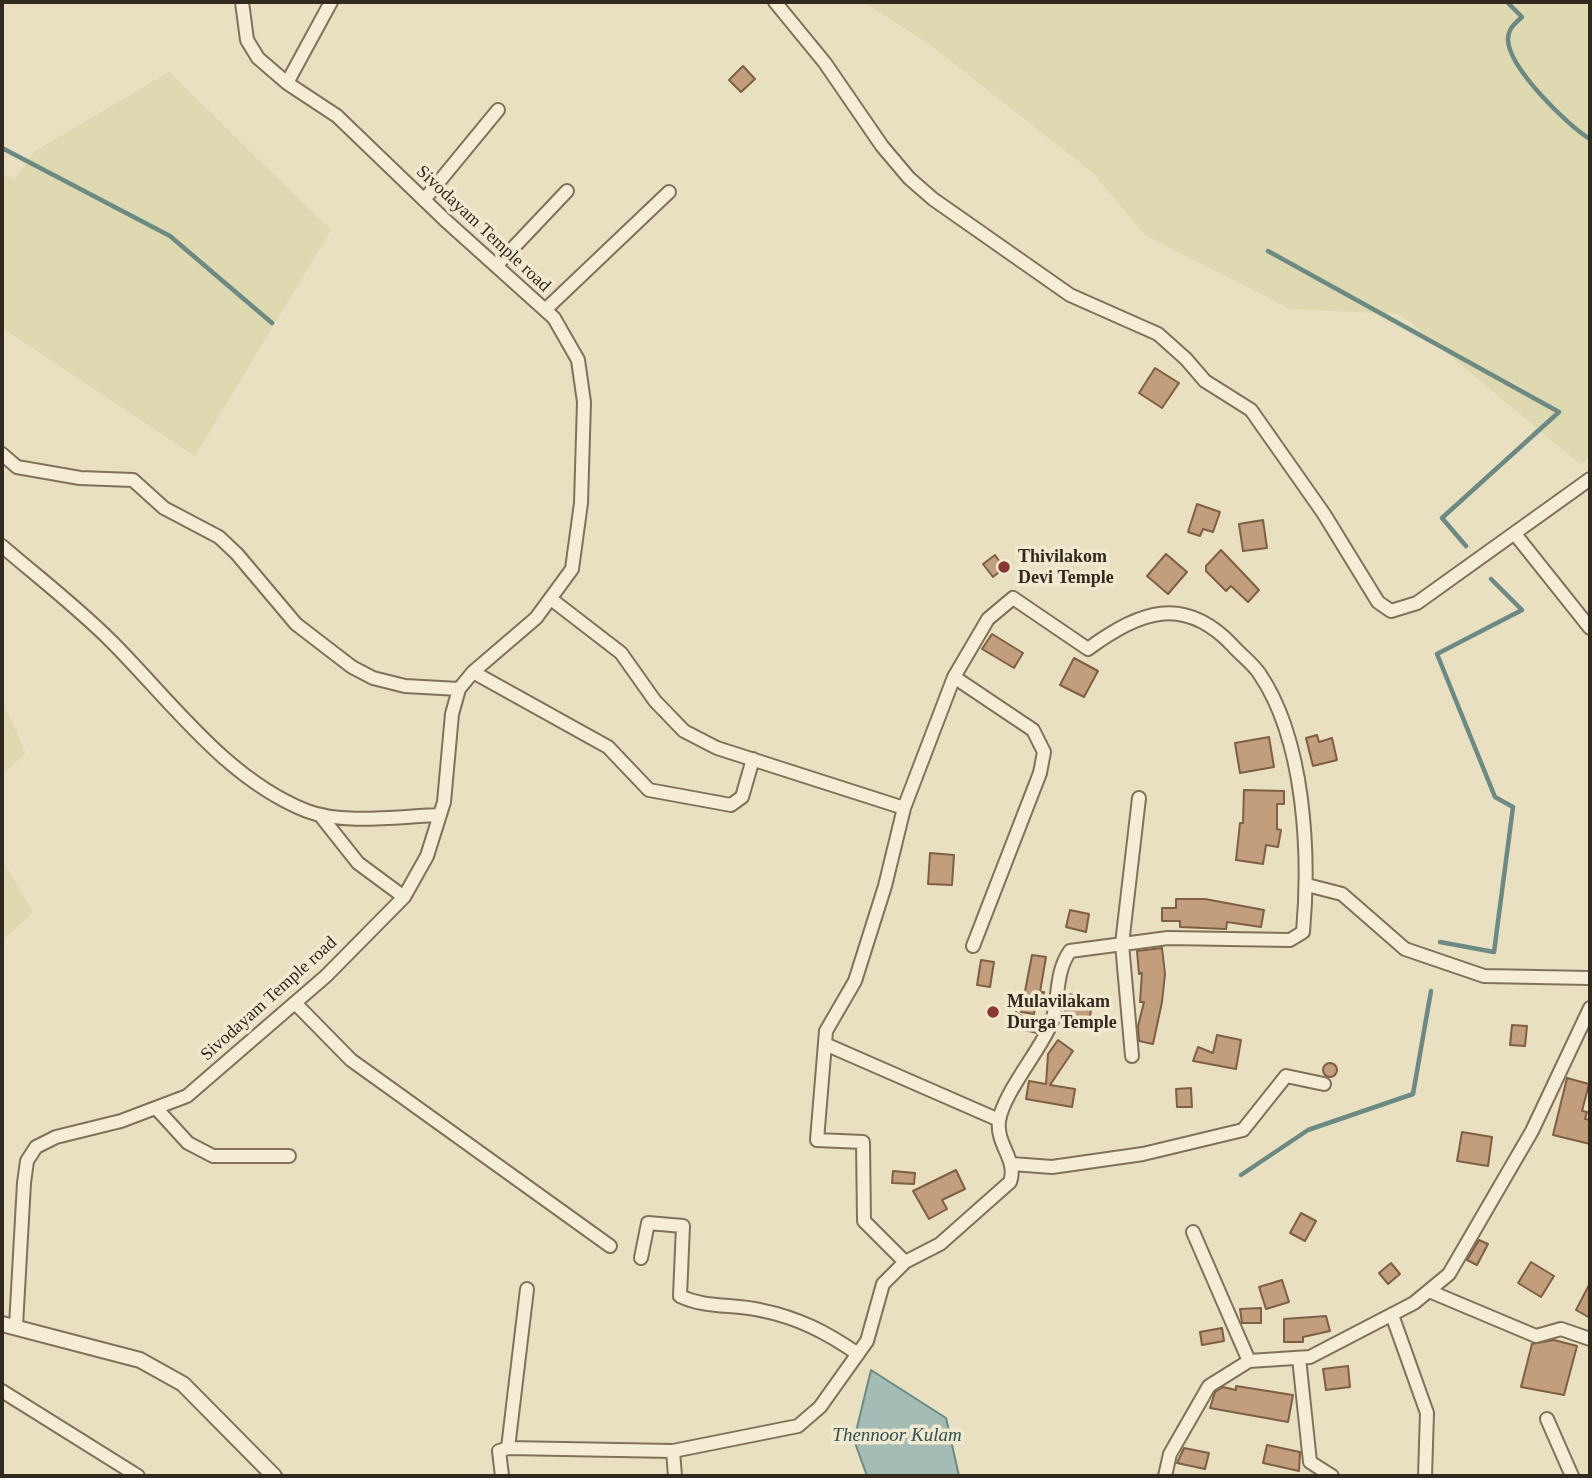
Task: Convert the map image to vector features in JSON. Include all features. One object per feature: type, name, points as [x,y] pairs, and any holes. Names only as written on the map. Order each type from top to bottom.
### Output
[{"type":"street","name":"Sivodayam Temple road","points":[[9,1325],[27,1161],[37,1147],[56,1137],[121,1121],[187,1096],[295,1003],[404,897],[427,856],[440,815],[452,714],[459,689],[474,672],[536,618],[572,569],[581,503],[584,402],[578,360],[554,318],[424,200],[337,116],[288,83],[258,58],[247,40],[241,13],[242,2]]},
{"type":"street","points":[[288,83],[331,2]]},
{"type":"street","points":[[775,2],[825,63],[882,146],[909,178],[933,199],[1070,296],[1157,334],[1186,359],[1205,381],[1251,410],[1324,514],[1371,594],[1385,608],[1391,611],[1408,608],[1590,479]]},
{"type":"street","points":[[424,200],[498,110]]},
{"type":"street","points":[[496,265],[567,191]]},
{"type":"street","points":[[545,310],[669,192]]},
{"type":"street","points":[[2,454],[17,467],[80,478],[133,480],[164,508],[219,537],[237,554],[296,624],[352,667],[373,678],[405,686],[459,689]]},
{"type":"street","points":[[1515,534],[1590,628]]},
{"type":"street","points":[[2,546],[109,639],[201,736],[269,790],[307,811],[332,818],[440,815]]},
{"type":"street","points":[[502,1476],[499,1451],[508,1448],[673,1451],[798,1426],[820,1407],[867,1341],[883,1284],[905,1262],[940,1244],[1010,1182],[1012,1164],[1001,1146],[999,1120],[1052,1022],[1059,976],[1070,951],[1168,938],[1290,940],[1303,932],[1307,885],[1292,754],[1278,712],[1259,673],[1209,623],[1185,613],[1158,614],[1131,621],[1088,649],[1013,598],[989,619],[954,677],[904,808],[886,886],[855,981],[826,1031],[817,1140],[863,1142],[864,1221],[905,1262]]},
{"type":"street","points":[[551,599],[621,653],[655,701],[684,731],[717,748],[904,808]]},
{"type":"street","points":[[474,672],[608,747],[649,790],[731,805],[742,797],[753,759]]},
{"type":"street","points":[[954,677],[1032,730],[1044,752],[1040,773],[973,946]]},
{"type":"street","points":[[1132,1056],[1122,944],[1139,798]]},
{"type":"street","points":[[320,815],[358,863],[404,897]]},
{"type":"street","points":[[1307,885],[1342,894],[1405,949],[1484,976],[1590,978]]},
{"type":"street","points":[[295,1003],[351,1060],[610,1246]]},
{"type":"street","points":[[1165,1476],[1170,1454],[1209,1386],[1249,1361],[1310,1357],[1414,1303],[1449,1274],[1532,1131],[1590,1008]]},
{"type":"street","points":[[825,1044],[999,1120]]},
{"type":"street","points":[[1012,1164],[1052,1167],[1143,1154],[1243,1130],[1286,1076],[1324,1084]]},
{"type":"street","points":[[156,1108],[188,1143],[213,1156],[289,1156]]},
{"type":"street","points":[[641,1258],[648,1223],[683,1226],[680,1296],[694,1302],[760,1310],[823,1330],[859,1354]]},
{"type":"street","points":[[1194,1232],[1249,1361]]},
{"type":"street","points":[[508,1448],[527,1289]]},
{"type":"street","points":[[1429,1291],[1536,1336],[1561,1329],[1590,1339]]},
{"type":"street","points":[[1391,1315],[1427,1413],[1425,1476]]},
{"type":"street","points":[[9,1325],[139,1360],[183,1384],[274,1476]]},
{"type":"street","points":[[1298,1358],[1310,1462],[1332,1476]]},
{"type":"street","points":[[2,1391],[138,1476]]},
{"type":"street","points":[[1547,1419],[1572,1476]]},
{"type":"street","points":[[673,1451],[675,1476]]},
{"type":"shaded area","points":[[863,2],[1590,2],[1590,455],[1581,465],[1400,314],[1290,309],[1145,235],[1093,173],[929,44]]},
{"type":"shaded area","points":[[169,72],[331,230],[195,456],[2,328],[2,172],[14,180],[35,151]]},
{"type":"shaded area","points":[[2,701],[26,753],[2,774]]},
{"type":"shaded area","points":[[2,859],[33,912],[2,941]]},
{"type":"water","name":"Thennoor Kulam","points":[[871,1370],[946,1418],[959,1476],[867,1476],[854,1440]]},
{"type":"building","points":[[743,66],[755,79],[741,92],[729,80]]},
{"type":"building","points":[[1155,368],[1179,383],[1162,408],[1139,393]]},
{"type":"building","points":[[1197,504],[1220,512],[1213,532],[1203,529],[1200,536],[1188,532]]},
{"type":"building","points":[[1263,520],[1267,548],[1243,551],[1239,524]]},
{"type":"building","points":[[1221,550],[1259,590],[1248,602],[1231,586],[1226,591],[1206,571],[1206,566]]},
{"type":"building","points":[[1166,554],[1187,572],[1168,594],[1147,576]]},
{"type":"building","points":[[995,555],[1004,568],[993,577],[983,564]]},
{"type":"building","points":[[992,634],[1023,653],[1014,668],[982,649]]},
{"type":"building","points":[[1074,658],[1098,671],[1084,697],[1060,685]]},
{"type":"building","points":[[1317,735],[1319,742],[1332,738],[1337,760],[1313,766],[1306,738]]},
{"type":"building","points":[[1269,737],[1274,767],[1240,773],[1235,743]]},
{"type":"building","points":[[1244,790],[1284,791],[1284,804],[1277,804],[1277,829],[1281,830],[1278,847],[1266,845],[1263,864],[1236,860],[1240,823],[1243,823]]},
{"type":"building","points":[[930,853],[954,855],[952,885],[928,884]]},
{"type":"building","points":[[1176,899],[1205,899],[1264,910],[1261,927],[1227,922],[1226,929],[1180,927],[1180,921],[1162,921],[1162,908],[1176,908]]},
{"type":"building","points":[[1070,910],[1089,914],[1086,932],[1066,927]]},
{"type":"building","points":[[1162,948],[1165,974],[1153,1044],[1139,1041],[1138,1026],[1144,1002],[1140,1002],[1142,973],[1139,974],[1137,951]]},
{"type":"building","points":[[1032,955],[1046,957],[1040,992],[1044,992],[1042,1007],[1035,1007],[1034,1014],[1021,1012]]},
{"type":"building","points":[[981,960],[994,962],[990,987],[977,985]]},
{"type":"building","points":[[1068,994],[1093,998],[1089,1022],[1064,1019]]},
{"type":"building","points":[[1016,1012],[1039,1028],[1037,1033],[1012,1027]]},
{"type":"building","points":[[1512,1025],[1527,1026],[1525,1046],[1510,1045]]},
{"type":"building","points":[[1217,1035],[1241,1040],[1236,1069],[1193,1061],[1198,1047],[1213,1053]]},
{"type":"building","points":[[1058,1040],[1073,1051],[1050,1085],[1075,1089],[1072,1107],[1026,1099],[1029,1081],[1046,1084],[1048,1054]]},
{"type":"building","points":[[1327,1063],[1333,1063],[1337,1070],[1333,1077],[1327,1077],[1323,1073],[1323,1067]]},
{"type":"building","points":[[1567,1078],[1589,1084],[1582,1111],[1587,1112],[1585,1119],[1590,1120],[1590,1144],[1553,1135]]},
{"type":"building","points":[[1191,1088],[1192,1107],[1177,1107],[1176,1089]]},
{"type":"building","points":[[1462,1132],[1492,1137],[1488,1166],[1457,1161]]},
{"type":"building","points":[[956,1170],[965,1189],[942,1200],[947,1209],[929,1219],[913,1191]]},
{"type":"building","points":[[893,1171],[915,1173],[914,1184],[892,1183]]},
{"type":"building","points":[[1301,1213],[1316,1221],[1305,1241],[1290,1233]]},
{"type":"building","points":[[1479,1240],[1488,1244],[1477,1265],[1467,1260]]},
{"type":"building","points":[[1531,1262],[1554,1276],[1541,1297],[1518,1283]]},
{"type":"building","points":[[1391,1263],[1400,1274],[1388,1284],[1379,1273]]},
{"type":"building","points":[[1282,1280],[1289,1302],[1266,1309],[1259,1287]]},
{"type":"building","points":[[1590,1283],[1590,1318],[1576,1310]]},
{"type":"building","points":[[1261,1308],[1261,1323],[1242,1323],[1240,1309]]},
{"type":"building","points":[[1326,1316],[1330,1331],[1303,1337],[1303,1342],[1284,1342],[1284,1319]]},
{"type":"building","points":[[1222,1328],[1224,1341],[1202,1345],[1200,1332]]},
{"type":"building","points":[[1554,1340],[1577,1346],[1564,1395],[1521,1387],[1532,1344]]},
{"type":"building","points":[[1348,1366],[1350,1387],[1326,1390],[1323,1369]]},
{"type":"building","points":[[1236,1386],[1293,1395],[1288,1422],[1210,1408],[1215,1392],[1223,1387],[1236,1390]]},
{"type":"building","points":[[1267,1445],[1300,1452],[1299,1471],[1263,1463]]},
{"type":"building","points":[[1184,1448],[1209,1453],[1205,1469],[1177,1463]]},
{"type":"waterway","points":[[1507,2],[1522,17],[1512,27],[1508,36],[1511,52],[1518,65],[1554,109],[1590,139]]},
{"type":"waterway","points":[[2,148],[170,236],[272,323]]},
{"type":"waterway","points":[[1268,251],[1559,412],[1442,518],[1466,546]]},
{"type":"waterway","points":[[1440,942],[1494,952],[1513,807],[1495,797],[1437,654],[1522,610],[1491,579]]},
{"type":"waterway","points":[[1241,1175],[1308,1130],[1413,1094],[1431,991]]},
{"type":"place","name":"Thivilakom Devi Temple","points":[[1004,567]]},
{"type":"place","name":"Mulavilakam Durga Temple","points":[[993,1012]]}]
